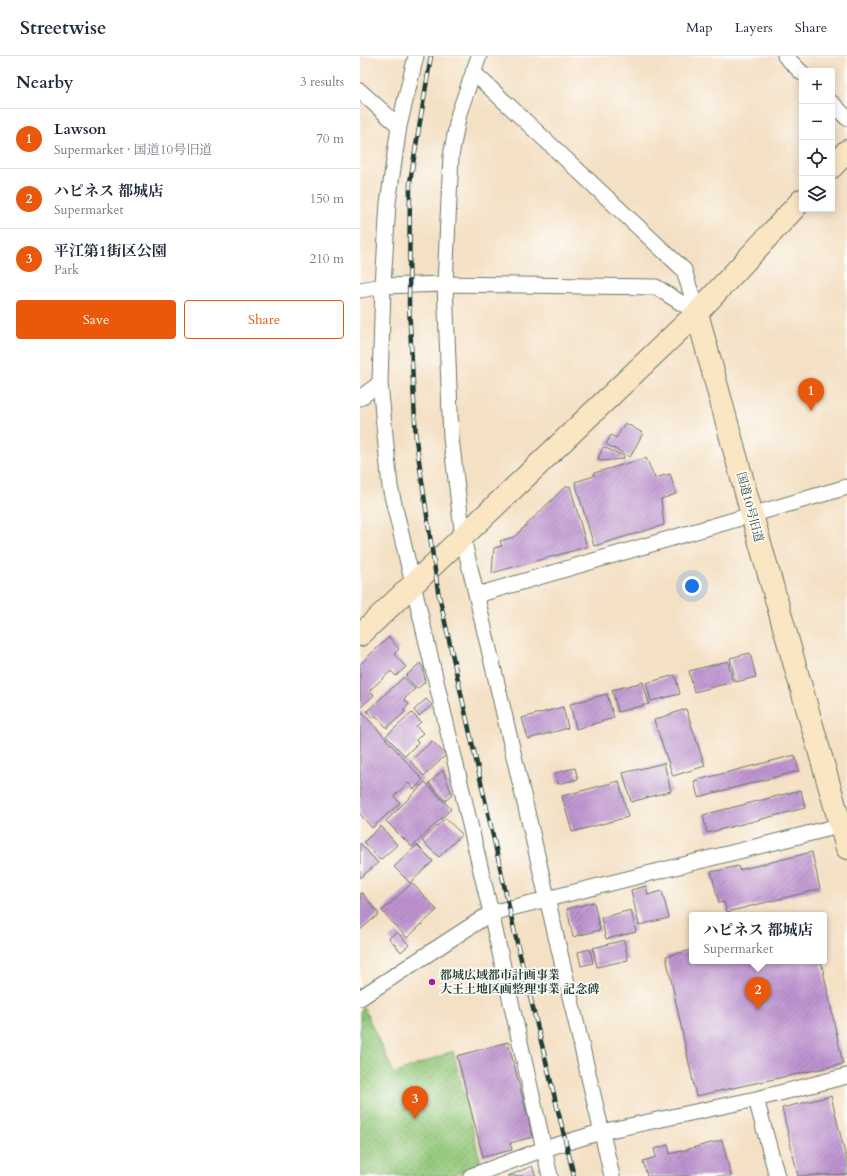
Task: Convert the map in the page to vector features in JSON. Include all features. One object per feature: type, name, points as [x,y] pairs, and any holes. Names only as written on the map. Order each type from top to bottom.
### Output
[{"type":"street","points":[[416,56],[399,126],[388,203],[383,286],[380,383],[390,487],[491,913],[550,1176]]},
{"type":"street","points":[[479,56],[459,113],[451,156],[445,284],[463,538],[612,1176]]},
{"type":"street","points":[[785,56],[799,70]]},
{"type":"street","points":[[473,72],[684,270],[698,313]]},
{"type":"street","points":[[360,91],[399,126]]},
{"type":"street","points":[[833,104],[847,118]]},
{"type":"street","points":[[835,164],[847,151]]},
{"type":"street","points":[[360,636],[698,313],[799,203]]},
{"type":"street","points":[[360,290],[383,286],[445,284],[656,287],[698,313]]},
{"type":"street","name":"国道10号旧道","points":[[698,313],[752,515],[844,825],[847,848]]},
{"type":"street","points":[[360,398],[380,383]]},
{"type":"street","points":[[477,595],[847,487]]},
{"type":"street","points":[[360,998],[491,913],[546,898],[844,825]]},
{"type":"street","points":[[471,1176],[544,1149],[601,1132],[756,1099],[847,1076]]},
{"type":"street","points":[[756,1099],[777,1176]]},
{"type":"green space","points":[[364,1008],[394,1074],[453,1051],[481,1164],[451,1176],[360,1176],[360,1011]]},
{"type":"building","points":[[625,423],[643,433],[630,457],[606,444],[611,435],[616,438]]},
{"type":"building","points":[[603,447],[624,456],[623,459],[602,461],[598,459]]},
{"type":"building","points":[[646,458],[655,478],[670,474],[676,494],[661,499],[664,525],[594,546],[575,482],[594,476],[594,473]]},
{"type":"building","points":[[570,486],[587,547],[492,573],[494,548],[502,546],[500,541],[514,537],[565,487]]},
{"type":"building","points":[[389,637],[399,649],[394,654],[406,667],[396,676],[391,671],[370,690],[374,695],[360,708],[360,664]]},
{"type":"building","points":[[750,653],[756,677],[736,682],[730,658]]},
{"type":"building","points":[[728,661],[733,682],[694,692],[689,671]]},
{"type":"building","points":[[420,663],[423,667],[425,682],[417,689],[406,676]]},
{"type":"building","points":[[675,675],[680,694],[651,701],[646,683]]},
{"type":"building","points":[[404,677],[415,689],[404,699],[409,704],[403,710],[405,712],[387,728],[376,716],[373,718],[367,711]]},
{"type":"building","points":[[643,682],[649,704],[618,712],[612,690]]},
{"type":"building","points":[[607,694],[614,718],[576,729],[570,704]]},
{"type":"building","points":[[426,699],[432,705],[419,716],[414,710]]},
{"type":"building","points":[[563,707],[568,728],[528,739],[522,718]]},
{"type":"building","points":[[686,709],[705,766],[673,776],[654,720]]},
{"type":"building","points":[[360,710],[423,780],[414,789],[408,783],[394,796],[400,803],[372,828],[360,814]]},
{"type":"building","points":[[412,713],[421,722],[416,726],[423,733],[416,740],[418,743],[405,756],[386,736]]},
{"type":"building","points":[[432,741],[446,755],[424,776],[410,761]]},
{"type":"building","points":[[795,755],[799,771],[698,797],[694,781]]},
{"type":"building","points":[[664,763],[671,791],[631,802],[623,773]]},
{"type":"building","points":[[575,768],[578,779],[558,784],[555,773]]},
{"type":"building","points":[[443,770],[452,795],[445,801],[429,783]]},
{"type":"building","points":[[619,781],[628,817],[572,832],[562,796]]},
{"type":"building","points":[[425,782],[451,809],[412,847],[386,821]]},
{"type":"building","points":[[801,790],[805,808],[707,833],[703,815]]},
{"type":"building","points":[[445,818],[462,834],[439,857],[422,841]]},
{"type":"building","points":[[381,826],[397,845],[380,860],[364,842]]},
{"type":"building","points":[[360,843],[378,863],[360,878]]},
{"type":"building","points":[[417,845],[433,861],[410,883],[394,867]]},
{"type":"building","points":[[812,852],[820,889],[727,912],[724,902],[719,903],[711,872],[738,866],[739,870]]},
{"type":"building","points":[[412,883],[437,910],[407,938],[382,911]]},
{"type":"building","points":[[646,886],[648,895],[662,891],[669,918],[639,925],[631,890]]},
{"type":"building","points":[[362,893],[379,914],[360,930],[360,894]]},
{"type":"building","points":[[594,902],[600,930],[573,937],[567,909]]},
{"type":"building","points":[[631,910],[636,932],[606,939],[601,918]]},
{"type":"building","points":[[397,932],[409,945],[401,952],[389,938]]},
{"type":"building","points":[[624,940],[628,960],[597,967],[593,948]]},
{"type":"building","points":[[590,949],[593,963],[581,966],[578,952]]},
{"type":"building","points":[[689,951],[689,964],[822,964],[843,1064],[696,1096],[666,956]]},
{"type":"building","points":[[508,1042],[533,1137],[510,1143],[512,1150],[483,1157],[457,1056]]},
{"type":"building","points":[[831,1096],[847,1162],[847,1174],[798,1176],[782,1108]]},
{"type":"building","points":[[722,1140],[731,1176],[647,1176],[643,1161],[656,1157],[654,1149],[668,1145],[670,1154]]},
{"type":"building","points":[[532,1166],[536,1176],[508,1176]]},
{"type":"railway","points":[[431,56],[410,182],[409,305],[416,440],[438,591],[518,947],[574,1176]]},
{"type":"place","name":"Lawson","points":[[811,411]]},
{"type":"place","name":"都城広域都市計画事業 大王土地区画整理事業 記念碑","points":[[432,982]]},
{"type":"place","name":"ハピネス 都城店","points":[[758,1010]]},
{"type":"place","name":"平江第1街区公園","points":[[415,1119]]}]
